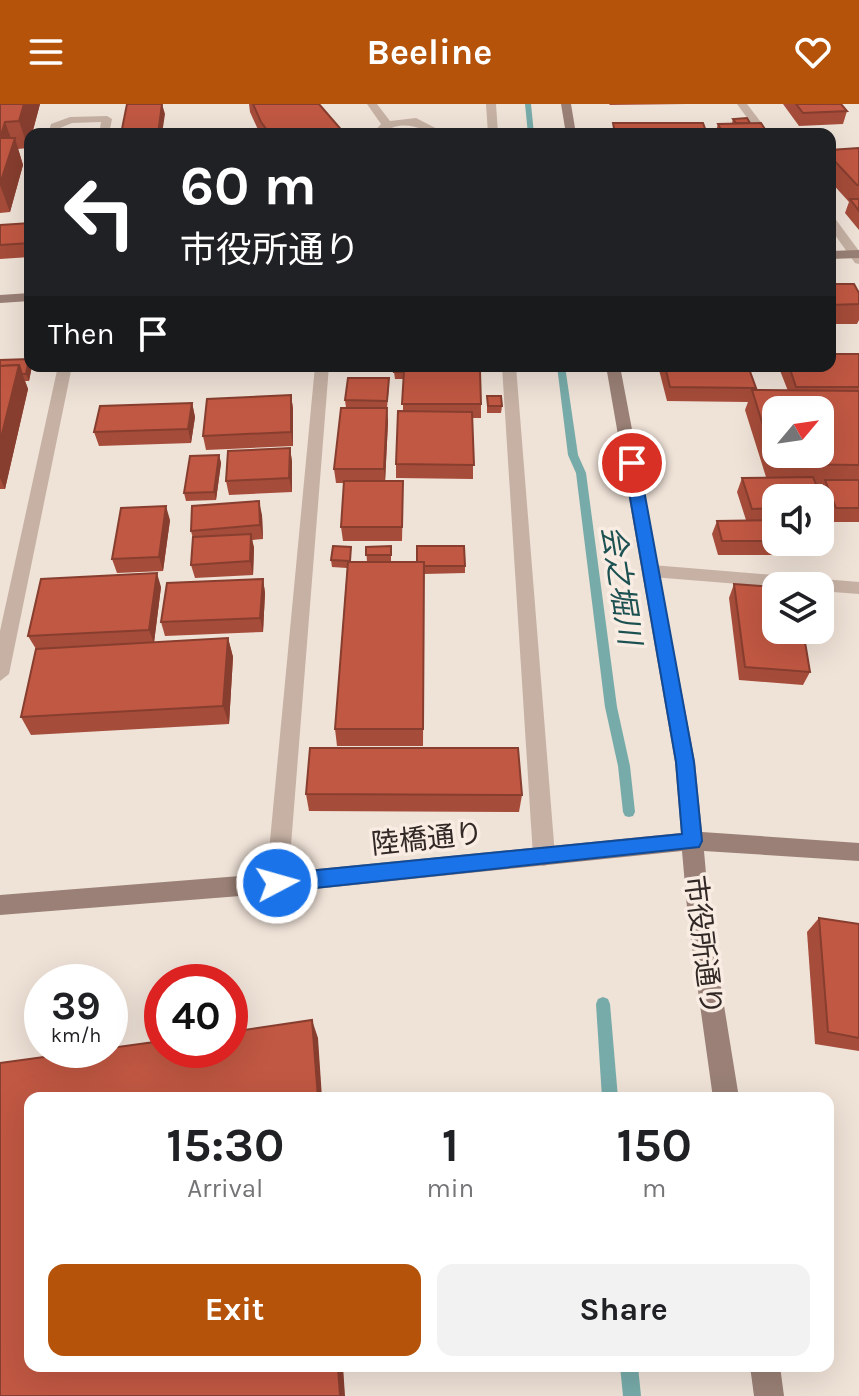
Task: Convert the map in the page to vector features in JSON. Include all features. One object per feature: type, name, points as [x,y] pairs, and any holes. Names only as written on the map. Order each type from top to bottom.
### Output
[{"type":"street","points":[[372,104],[387,125]]},
{"type":"street","points":[[491,104],[493,128]]},
{"type":"street","points":[[566,104],[570,128]]},
{"type":"street","points":[[742,104],[760,128]]},
{"type":"street","points":[[384,128],[406,117],[433,128]]},
{"type":"street","points":[[54,128],[64,121],[107,119],[105,128]]},
{"type":"street","points":[[836,228],[858,256]]},
{"type":"street","points":[[836,255],[858,256]]},
{"type":"street","points":[[0,299],[24,297]]},
{"type":"street","points":[[0,674],[64,372]]},
{"type":"street","points":[[277,883],[321,372]]},
{"type":"street","points":[[509,372],[544,856]]},
{"type":"street","name":"市役所通り","points":[[614,372],[685,762],[699,919],[725,1092]]},
{"type":"street","points":[[652,571],[859,588]]},
{"type":"street","name":"陸橋通り","points":[[0,905],[277,883],[692,841],[859,852]]},
{"type":"street","points":[[766,1372],[769,1396]]},
{"type":"building","points":[[0,104],[24,104],[19,121],[5,122],[0,138]]},
{"type":"building","points":[[127,104],[162,104],[159,128],[122,128]]},
{"type":"building","points":[[253,104],[319,104],[340,128],[266,128]]},
{"type":"building","points":[[796,104],[841,104],[847,111],[803,113]]},
{"type":"building","points":[[747,118],[750,123],[736,123],[733,119]]},
{"type":"building","points":[[613,123],[703,123],[705,128],[614,128]]},
{"type":"building","points":[[761,123],[764,128],[720,128],[718,124]]},
{"type":"building","points":[[0,138],[15,138],[0,184]]},
{"type":"building","points":[[859,148],[859,185],[836,162],[836,150]]},
{"type":"building","points":[[850,199],[859,199],[859,211]]},
{"type":"building","points":[[24,223],[24,243],[0,245],[0,225]]},
{"type":"building","points":[[836,284],[854,284],[859,293],[859,304],[836,305]]},
{"type":"building","points":[[836,354],[859,354],[859,387],[796,387],[791,372],[836,372]]},
{"type":"building","points":[[24,359],[26,374],[22,374],[19,365],[0,366],[0,360]]},
{"type":"building","points":[[19,365],[0,442],[0,366]]},
{"type":"building","points":[[404,372],[480,372],[481,404],[402,404]]},
{"type":"building","points":[[666,372],[750,372],[756,388],[670,387]]},
{"type":"building","points":[[348,378],[389,378],[387,401],[345,400]]},
{"type":"building","points":[[752,390],[859,391],[859,465],[834,465],[834,396],[762,396],[762,422]]},
{"type":"building","points":[[291,395],[291,432],[203,436],[207,399]]},
{"type":"building","points":[[487,396],[501,396],[502,406],[488,406]]},
{"type":"building","points":[[192,403],[188,429],[94,432],[100,406]]},
{"type":"building","points":[[341,408],[387,408],[384,469],[334,469]]},
{"type":"building","points":[[398,411],[472,412],[474,465],[396,464]]},
{"type":"building","points":[[290,448],[289,478],[226,481],[228,451]]},
{"type":"building","points":[[219,455],[214,492],[184,493],[190,456]]},
{"type":"building","points":[[813,477],[816,484],[762,484],[762,509],[752,509],[742,478]]},
{"type":"building","points":[[825,480],[859,480],[859,508],[836,508],[834,484],[827,484]]},
{"type":"building","points":[[344,481],[403,481],[402,527],[341,527]]},
{"type":"building","points":[[259,501],[260,525],[191,531],[192,506]]},
{"type":"building","points":[[166,506],[159,557],[112,559],[121,508]]},
{"type":"building","points":[[762,520],[762,541],[722,541],[717,521]]},
{"type":"building","points":[[251,534],[250,561],[191,565],[193,537]]},
{"type":"building","points":[[333,546],[351,547],[350,561],[331,560]]},
{"type":"building","points":[[391,546],[391,555],[366,555],[366,547]]},
{"type":"building","points":[[417,546],[464,546],[465,566],[424,566],[424,562],[417,562]]},
{"type":"building","points":[[348,562],[424,562],[423,729],[335,729]]},
{"type":"building","points":[[157,573],[149,630],[28,636],[41,579]]},
{"type":"building","points":[[263,579],[260,618],[161,622],[167,583]]},
{"type":"building","points":[[734,584],[762,586],[762,644],[805,644],[810,672],[745,667]]},
{"type":"building","points":[[228,638],[223,706],[21,717],[36,649]]},
{"type":"building","points":[[310,748],[518,748],[522,795],[306,794]]},
{"type":"building","points":[[819,918],[859,924],[859,1038],[828,1032]]},
{"type":"building","points":[[312,1020],[318,1092],[24,1092],[24,1372],[338,1372],[340,1396],[0,1396],[0,1063],[24,1060],[24,1068],[128,1068],[128,1046],[144,1043],[144,1068],[248,1068],[248,1029]]},
{"type":"waterway","name":"会之堀川","points":[[528,104],[530,128]]},
{"type":"waterway","name":"会之堀川","points":[[562,372],[573,455],[581,473],[611,707],[624,766],[629,812]]},
{"type":"waterway","name":"会之堀川","points":[[603,1004],[610,1092]]},
{"type":"waterway","name":"会之堀川","points":[[630,1372],[632,1396]]},
{"type":"route","points":[[277,883],[692,841],[685,762],[632,463]]}]
